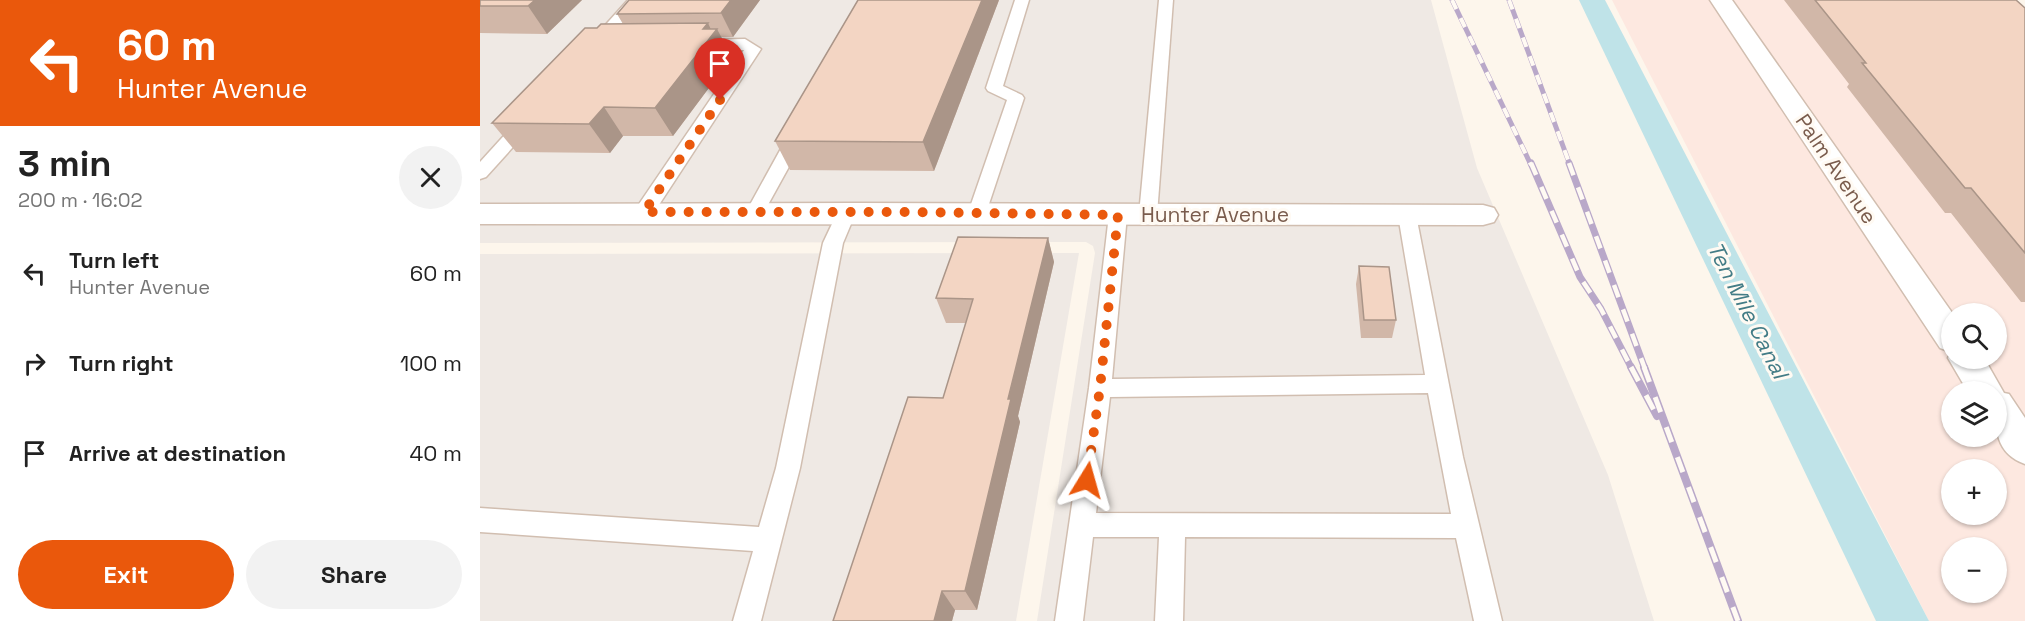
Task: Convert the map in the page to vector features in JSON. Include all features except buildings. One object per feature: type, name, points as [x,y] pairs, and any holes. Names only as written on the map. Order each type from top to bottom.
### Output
[{"type":"street","name":"Palm Avenue","points":[[1721,0],[1941,323]]},
{"type":"street","name":"Hunter Avenue","points":[[480,213],[1483,215]]},
{"type":"street","points":[[2007,421],[2025,448]]},
{"type":"lane","points":[[582,61],[636,0]]},
{"type":"lane","points":[[977,213],[1016,98],[994,88],[1022,0]]},
{"type":"lane","points":[[1148,215],[1166,0]]},
{"type":"lane","points":[[644,212],[753,50],[745,44],[676,45]]},
{"type":"lane","points":[[595,45],[618,45]]},
{"type":"lane","points":[[480,173],[535,112]]},
{"type":"lane","points":[[755,212],[806,120]]},
{"type":"lane","points":[[747,621],[788,468],[833,243],[847,212]]},
{"type":"lane","points":[[1069,621],[1100,388],[1118,215]]},
{"type":"lane","points":[[1407,215],[1437,384],[1488,621]]},
{"type":"lane","points":[[1100,388],[1437,384]]},
{"type":"lane","points":[[480,520],[769,540]]},
{"type":"lane","points":[[1081,525],[1466,526]]},
{"type":"lane","points":[[1169,621],[1172,525]]},
{"type":"shaded area","points":[[480,0],[1431,0],[1477,168],[1608,475],[1654,621],[1037,621],[1095,253],[1093,246],[1086,242],[480,243]]},
{"type":"shaded area","points":[[1612,0],[1980,0],[2025,43],[2025,621],[1929,621]]},
{"type":"shaded area","points":[[1079,253],[1016,621],[480,621],[480,254]]},
{"type":"waterway","name":"Ten Mile Canal","points":[[1592,0],[1903,621]]},
{"type":"railway","points":[[1452,0],[1531,165]]},
{"type":"railway","points":[[1509,0],[1570,165]]},
{"type":"railway","points":[[1531,163],[1580,277],[1601,309],[1632,369]]},
{"type":"railway","points":[[1569,163],[1645,369]]},
{"type":"railway","points":[[1631,367],[1657,416]]},
{"type":"railway","points":[[1644,367],[1738,621]]},
{"type":"route","points":[[720,100],[644,212],[1118,215],[1100,388],[1087,480]]}]
